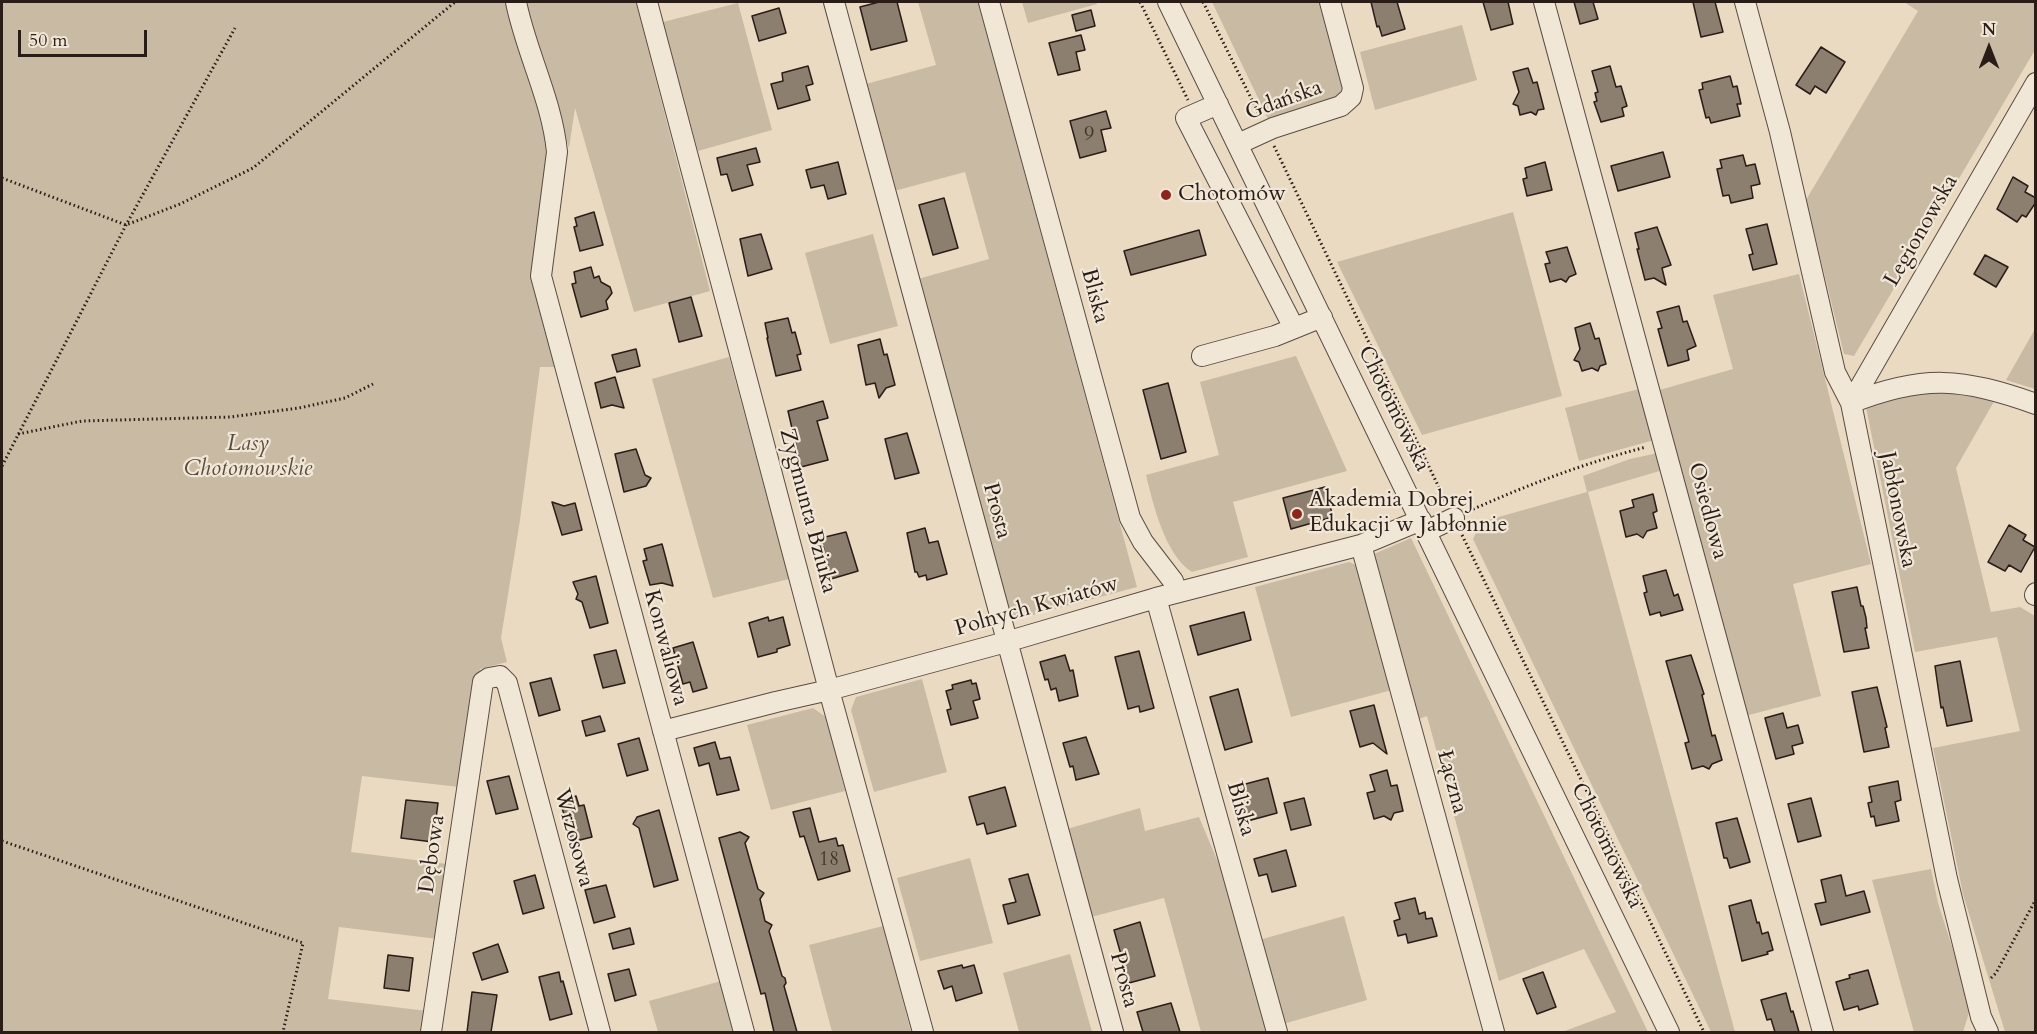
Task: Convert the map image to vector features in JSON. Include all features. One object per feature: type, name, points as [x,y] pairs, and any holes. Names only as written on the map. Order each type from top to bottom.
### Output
[{"type":"street","name":"Konwaliowa","points":[[516,2],[521,30],[542,87],[556,136],[556,165],[541,276],[744,1032]]},
{"type":"street","name":"Zygmunta Bziuka","points":[[647,2],[923,1032]]},
{"type":"street","name":"Prosta","points":[[834,2],[1113,1032]]},
{"type":"street","name":"Bliska","points":[[989,2],[1130,518],[1143,543],[1173,581],[1177,592]]},
{"type":"street","name":"Chotomowska","points":[[1168,2],[1669,1032]]},
{"type":"street","name":"Gdańska","points":[[1238,144],[1273,128],[1341,106],[1352,97],[1353,88],[1330,2]]},
{"type":"street","name":"Osiedlowa","points":[[1544,2],[1823,1032]]},
{"type":"street","name":"Jabłonowska","points":[[1745,2],[1780,132],[1835,372],[1851,403],[1947,879],[1975,993],[1980,1027]]},
{"type":"street","name":"Legionowska","points":[[1851,403],[2036,83]]},
{"type":"street","points":[[1218,104],[1186,118],[1294,328]]},
{"type":"street","points":[[1202,356],[1275,336],[1322,317]]},
{"type":"street","points":[[1851,403],[1884,390],[1931,382],[1965,384],[2001,392],[2036,404]]},
{"type":"street","name":"Polnych Kwiatów","points":[[663,731],[830,690],[1177,592],[1361,545],[1454,518]]},
{"type":"street","name":"Łączna","points":[[1361,545],[1494,1032]]},
{"type":"street","name":"Bliska","points":[[1156,598],[1277,1032]]},
{"type":"street","name":"Wrzosowa","points":[[483,682],[500,676],[507,683],[600,1032]]},
{"type":"street","name":"Dębowa","points":[[430,1032],[483,682]]},
{"type":"path","points":[[2,178],[126,225],[180,204],[253,168],[455,2]]},
{"type":"path","points":[[2,466],[126,225],[235,28]]},
{"type":"path","points":[[18,434],[82,421],[230,417],[299,408],[345,398],[373,384]]},
{"type":"path","points":[[1454,518],[1599,459],[1664,442]]},
{"type":"path","points":[[2,842],[303,943],[284,1032]]},
{"type":"path","points":[[1975,993],[1996,973],[2036,899]]},
{"type":"green space","name":"Lasy Chotomowskie","points":[[2,2],[509,2],[538,98],[549,158],[536,270],[559,367],[540,367],[520,520],[501,638],[507,662],[480,669],[459,787],[362,776],[351,852],[447,864],[438,939],[339,927],[328,999],[427,1011],[424,1032],[2,1032]]},
{"type":"green space","points":[[522,2],[636,2],[710,291],[634,312],[575,108],[569,148]]},
{"type":"green space","points":[[918,2],[978,2],[1137,587],[1011,621],[918,279],[989,259],[965,172],[894,191],[866,84],[936,65]]},
{"type":"green space","points":[[1022,2],[1096,2],[1097,4],[1028,23]]},
{"type":"green space","points":[[1212,2],[1320,2],[1342,88],[1336,101],[1270,123]]},
{"type":"green space","points":[[1904,2],[2035,2],[2035,50],[1854,356],[1844,354],[1806,200],[1918,11]]},
{"type":"green space","points":[[738,3],[772,130],[698,151],[663,22]]},
{"type":"green space","points":[[1462,25],[1477,80],[1375,110],[1360,52]]},
{"type":"green space","points":[[1513,212],[1562,396],[1422,435],[1337,262]]},
{"type":"green space","points":[[873,234],[898,326],[830,344],[805,253]]},
{"type":"green space","points":[[1799,274],[1871,564],[1793,584],[1821,696],[1745,716],[1656,391],[1733,369],[1713,295]]},
{"type":"green space","points":[[2035,329],[2036,389],[2006,380]]},
{"type":"green space","points":[[1296,356],[1347,471],[1233,502],[1248,557],[1192,572],[1174,554],[1167,541],[1146,475],[1219,455],[1200,382]]},
{"type":"green space","points":[[729,357],[789,579],[713,598],[652,379]]},
{"type":"green space","points":[[1639,389],[1654,440],[1579,461],[1565,408]]},
{"type":"green space","points":[[1940,392],[1996,398],[1956,468],[1991,612],[2020,607],[2035,616],[2035,1032],[2005,1032],[1963,894],[1933,748],[2020,731],[1997,637],[1915,652],[1866,407],[1898,398]]},
{"type":"green space","points":[[1658,453],[1663,470],[1588,492],[1735,1032],[1711,1032],[1473,539],[1481,522],[1587,492],[1583,476],[1630,459]]},
{"type":"green space","points":[[1411,538],[1648,1032],[1562,1032],[1616,1012],[1584,949],[1499,981],[1427,716],[1419,719],[1373,562],[1374,554]]},
{"type":"green space","points":[[1349,562],[1358,566],[1392,690],[1291,717],[1255,587]]},
{"type":"green space","points":[[922,679],[947,772],[874,792],[851,710],[856,697]]},
{"type":"green space","points":[[813,708],[826,717],[845,791],[771,810],[747,725]]},
{"type":"green space","points":[[1140,808],[1145,831],[1199,817],[1226,881],[1272,1032],[1201,1032],[1164,898],[1091,917],[1067,829]]},
{"type":"green space","points":[[970,858],[993,943],[920,961],[897,878]]},
{"type":"green space","points":[[1931,869],[1938,903],[1971,1006],[1963,1032],[1914,1032],[1872,880]]},
{"type":"green space","points":[[1344,916],[1367,1000],[1283,1024],[1259,940]]},
{"type":"green space","points":[[883,926],[911,1032],[832,1032],[809,945]]},
{"type":"green space","points":[[1070,954],[1092,1032],[1019,1032],[1003,973]]},
{"type":"green space","points":[[721,981],[735,1032],[658,1032],[649,1001]]},
{"type":"building","points":[[879,2],[897,2],[907,41],[871,50],[860,7]]},
{"type":"building","points":[[1371,2],[1397,2],[1405,29],[1382,36],[1379,26],[1377,27]]},
{"type":"building","points":[[1483,2],[1508,2],[1513,24],[1491,30]]},
{"type":"building","points":[[1574,2],[1593,2],[1598,19],[1580,24]]},
{"type":"building","points":[[1693,2],[1715,2],[1723,32],[1701,37]]},
{"type":"building","points":[[779,8],[786,33],[759,41],[752,16]]},
{"type":"building","points":[[1091,10],[1095,26],[1076,31],[1072,15]]},
{"type":"building","points":[[1081,35],[1085,50],[1076,52],[1080,70],[1058,75],[1049,43]]},
{"type":"building","points":[[1821,47],[1845,62],[1826,93],[1815,86],[1810,94],[1796,85]]},
{"type":"building","points":[[808,66],[813,84],[806,86],[810,100],[778,109],[771,84],[783,81],[782,73]]},
{"type":"building","points":[[1610,66],[1616,87],[1621,86],[1627,106],[1622,108],[1624,116],[1601,122],[1594,102],[1597,101],[1595,93],[1598,92],[1592,71]]},
{"type":"building","points":[[1528,68],[1533,83],[1537,82],[1544,109],[1538,110],[1536,115],[1531,112],[1520,115],[1518,106],[1513,104],[1519,92],[1513,72]]},
{"type":"building","points":[[1730,76],[1733,87],[1737,86],[1741,104],[1737,104],[1740,116],[1711,123],[1709,117],[1706,118],[1699,90],[1703,89],[1702,83]]},
{"type":"building","points":[[1106,111],[1111,128],[1101,130],[1106,151],[1080,158],[1070,121]]},
{"type":"building","points":[[756,148],[760,162],[747,165],[753,185],[732,191],[727,174],[721,175],[717,158]]},
{"type":"building","points":[[1663,152],[1670,177],[1618,191],[1611,166]]},
{"type":"building","points":[[1743,155],[1746,166],[1755,164],[1760,184],[1751,186],[1753,198],[1731,203],[1729,195],[1723,196],[1717,169],[1722,168],[1720,160]]},
{"type":"building","points":[[838,162],[846,194],[828,199],[824,185],[811,188],[806,170]]},
{"type":"building","points":[[1545,162],[1552,190],[1527,196],[1523,179],[1527,178],[1525,168]]},
{"type":"building","points":[[2013,177],[2028,186],[2025,192],[2036,198],[2036,202],[2026,217],[2022,215],[2017,222],[1997,209]]},
{"type":"building","points":[[944,198],[958,248],[933,255],[919,205]]},
{"type":"building","points":[[594,212],[603,245],[580,251],[574,227],[577,226],[575,218]]},
{"type":"building","points":[[1767,224],[1777,264],[1753,270],[1749,255],[1753,254],[1746,229]]},
{"type":"building","points":[[1657,227],[1671,265],[1662,268],[1666,285],[1654,278],[1645,280],[1637,249],[1639,249],[1635,233]]},
{"type":"building","points":[[1199,230],[1206,255],[1131,275],[1124,251]]},
{"type":"building","points":[[761,234],[772,269],[748,276],[740,239]]},
{"type":"building","points":[[1567,247],[1576,274],[1569,277],[1566,282],[1561,279],[1550,282],[1545,264],[1550,263],[1546,252]]},
{"type":"building","points":[[1985,255],[2008,267],[1996,287],[1974,274]]},
{"type":"building","points":[[591,267],[594,278],[599,276],[601,282],[610,287],[612,293],[606,301],[608,309],[581,317],[572,284],[576,283],[574,272]]},
{"type":"building","points":[[691,297],[702,336],[679,342],[669,303]]},
{"type":"building","points":[[1679,306],[1683,322],[1687,321],[1696,346],[1687,350],[1689,360],[1668,366],[1658,329],[1662,328],[1657,312]]},
{"type":"building","points":[[788,318],[792,333],[795,332],[801,354],[797,355],[801,370],[776,376],[765,323]]},
{"type":"building","points":[[1590,323],[1595,339],[1599,338],[1606,364],[1600,366],[1598,371],[1592,368],[1582,371],[1579,362],[1574,360],[1580,349],[1575,328]]},
{"type":"building","points":[[880,339],[884,355],[887,354],[895,385],[886,388],[879,398],[875,383],[866,385],[858,345]]},
{"type":"building","points":[[636,349],[640,366],[617,372],[612,355]]},
{"type":"building","points":[[615,377],[624,408],[612,405],[601,408],[595,383]]},
{"type":"building","points":[[1168,383],[1186,452],[1161,459],[1143,390]]},
{"type":"building","points":[[823,401],[828,418],[817,421],[828,460],[801,467],[788,411]]},
{"type":"building","points":[[907,433],[919,473],[895,479],[885,439]]},
{"type":"building","points":[[636,449],[645,475],[651,478],[646,486],[624,492],[615,454]]},
{"type":"building","points":[[1325,487],[1333,517],[1291,529],[1283,498]]},
{"type":"building","points":[[1653,494],[1657,511],[1653,513],[1657,528],[1647,531],[1643,538],[1637,534],[1626,537],[1620,511],[1634,507],[1632,500]]},
{"type":"building","points":[[552,502],[564,506],[575,503],[582,530],[562,535]]},
{"type":"building","points":[[2009,525],[2026,535],[2023,540],[2035,547],[2021,572],[2009,565],[2005,571],[1988,562]]},
{"type":"building","points":[[925,528],[929,543],[938,541],[947,574],[927,580],[926,575],[919,577],[915,572],[907,533]]},
{"type":"building","points":[[846,532],[858,571],[831,579],[821,538]]},
{"type":"building","points":[[662,544],[673,586],[662,583],[650,585],[643,561],[647,560],[644,549]]},
{"type":"building","points":[[1666,570],[1674,596],[1678,594],[1683,610],[1661,616],[1660,612],[1650,615],[1644,593],[1647,592],[1643,576]]},
{"type":"building","points":[[596,576],[608,623],[590,628],[582,602],[576,599],[578,594],[573,582]]},
{"type":"building","points":[[1857,587],[1866,618],[1867,628],[1865,628],[1869,648],[1844,652],[1832,592]]},
{"type":"building","points":[[1244,612],[1251,640],[1198,655],[1190,626]]},
{"type":"building","points":[[768,617],[769,621],[783,617],[790,645],[777,649],[777,652],[758,657],[749,623]]},
{"type":"building","points":[[693,642],[707,688],[693,692],[690,682],[683,684],[673,648]]},
{"type":"building","points":[[616,650],[625,683],[603,688],[594,655]]},
{"type":"building","points":[[1139,651],[1154,708],[1140,712],[1139,706],[1128,709],[1115,657]]},
{"type":"building","points":[[1065,655],[1070,671],[1073,670],[1078,696],[1059,701],[1056,688],[1051,690],[1048,679],[1045,680],[1040,662]]},
{"type":"building","points":[[1691,655],[1704,694],[1702,695],[1712,736],[1715,735],[1722,760],[1712,764],[1709,769],[1703,766],[1692,769],[1685,743],[1689,742],[1666,661]]},
{"type":"building","points":[[1960,661],[1972,721],[1947,726],[1943,707],[1941,708],[1935,666]]},
{"type":"building","points":[[551,678],[560,710],[539,716],[530,683]]},
{"type":"building","points":[[971,680],[972,684],[976,683],[980,699],[973,701],[978,718],[951,725],[947,710],[951,709],[946,691],[953,689],[952,685]]},
{"type":"building","points":[[1877,687],[1887,727],[1885,728],[1889,747],[1864,752],[1852,692]]},
{"type":"building","points":[[1238,689],[1252,742],[1225,750],[1210,697]]},
{"type":"building","points":[[1374,705],[1387,754],[1373,743],[1360,747],[1350,711]]},
{"type":"building","points":[[1783,713],[1787,728],[1798,725],[1803,743],[1792,746],[1794,754],[1776,759],[1765,718]]},
{"type":"building","points":[[600,716],[605,731],[586,736],[582,721]]},
{"type":"building","points":[[1086,737],[1099,774],[1076,780],[1073,766],[1070,767],[1063,743]]},
{"type":"building","points":[[639,738],[648,770],[627,776],[618,744]]},
{"type":"building","points":[[715,742],[720,759],[730,757],[739,790],[717,795],[709,763],[699,766],[694,748]]},
{"type":"building","points":[[1387,770],[1391,786],[1397,785],[1403,811],[1394,813],[1391,820],[1384,816],[1374,819],[1367,793],[1375,791],[1370,775]]},
{"type":"building","points":[[509,776],[518,809],[496,814],[487,781]]},
{"type":"building","points":[[1268,778],[1277,813],[1244,822],[1238,800],[1242,799],[1238,786]]},
{"type":"building","points":[[1898,781],[1901,800],[1895,802],[1899,821],[1876,826],[1868,803],[1872,802],[1869,787]]},
{"type":"building","points":[[1005,787],[1016,826],[987,834],[984,823],[977,825],[969,797]]},
{"type":"building","points":[[576,796],[579,806],[584,805],[592,837],[572,842],[560,801]]},
{"type":"building","points":[[1304,798],[1311,825],[1291,830],[1284,803]]},
{"type":"building","points":[[1811,798],[1821,836],[1798,842],[1788,804]]},
{"type":"building","points":[[406,800],[438,803],[433,842],[401,838]]},
{"type":"building","points":[[810,808],[819,842],[836,838],[838,846],[843,845],[850,871],[818,880],[804,836],[800,837],[793,812]]},
{"type":"building","points":[[659,810],[678,880],[654,887],[639,828],[633,824],[637,817]]},
{"type":"building","points":[[1737,818],[1750,862],[1730,868],[1727,858],[1724,858],[1716,823]]},
{"type":"building","points":[[740,832],[749,837],[745,843],[758,889],[764,893],[760,899],[765,921],[772,925],[769,931],[782,976],[785,978],[784,986],[797,1032],[774,1032],[765,993],[761,994],[719,838]]},
{"type":"building","points":[[1286,850],[1296,886],[1272,892],[1267,874],[1259,876],[1254,859]]},
{"type":"building","points":[[1028,874],[1040,915],[1008,924],[1003,905],[1016,902],[1009,879]]},
{"type":"building","points":[[535,875],[544,908],[523,914],[514,881]]},
{"type":"building","points":[[1841,875],[1846,896],[1864,891],[1870,912],[1821,925],[1815,904],[1826,902],[1821,880]]},
{"type":"building","points":[[606,885],[615,917],[594,923],[585,890]]},
{"type":"building","points":[[1415,898],[1419,914],[1425,912],[1426,919],[1432,918],[1437,936],[1408,943],[1406,934],[1398,936],[1394,921],[1400,919],[1395,903]]},
{"type":"building","points":[[1751,900],[1757,923],[1759,922],[1762,934],[1768,932],[1773,950],[1767,952],[1768,954],[1742,961],[1729,906]]},
{"type":"building","points":[[1140,922],[1155,976],[1129,983],[1114,930]]},
{"type":"building","points":[[630,928],[634,944],[613,949],[609,934]]},
{"type":"building","points":[[498,944],[508,972],[482,980],[473,953]]},
{"type":"building","points":[[388,955],[413,958],[409,991],[384,988]]},
{"type":"building","points":[[962,965],[963,968],[974,965],[982,993],[956,1001],[952,986],[944,989],[938,971]]},
{"type":"building","points":[[629,969],[636,995],[615,1001],[608,974]]},
{"type":"building","points":[[1868,970],[1878,1004],[1859,1010],[1858,1006],[1844,1010],[1836,982],[1850,978],[1849,975]]},
{"type":"building","points":[[559,972],[572,1014],[550,1020],[539,977]]},
{"type":"building","points":[[1543,972],[1556,1007],[1537,1014],[1523,979]]},
{"type":"building","points":[[472,992],[497,995],[491,1032],[467,1032]]},
{"type":"building","points":[[1786,993],[1799,1032],[1775,1032],[1771,1019],[1767,1020],[1761,1000]]},
{"type":"building","points":[[1171,1003],[1180,1032],[1143,1032],[1137,1012]]},
{"type":"place","name":"Chotomów","points":[[1166,195]]},
{"type":"place","name":"Akademia Dobrej Edukacji w Jabłonnie","points":[[1297,514]]}]
